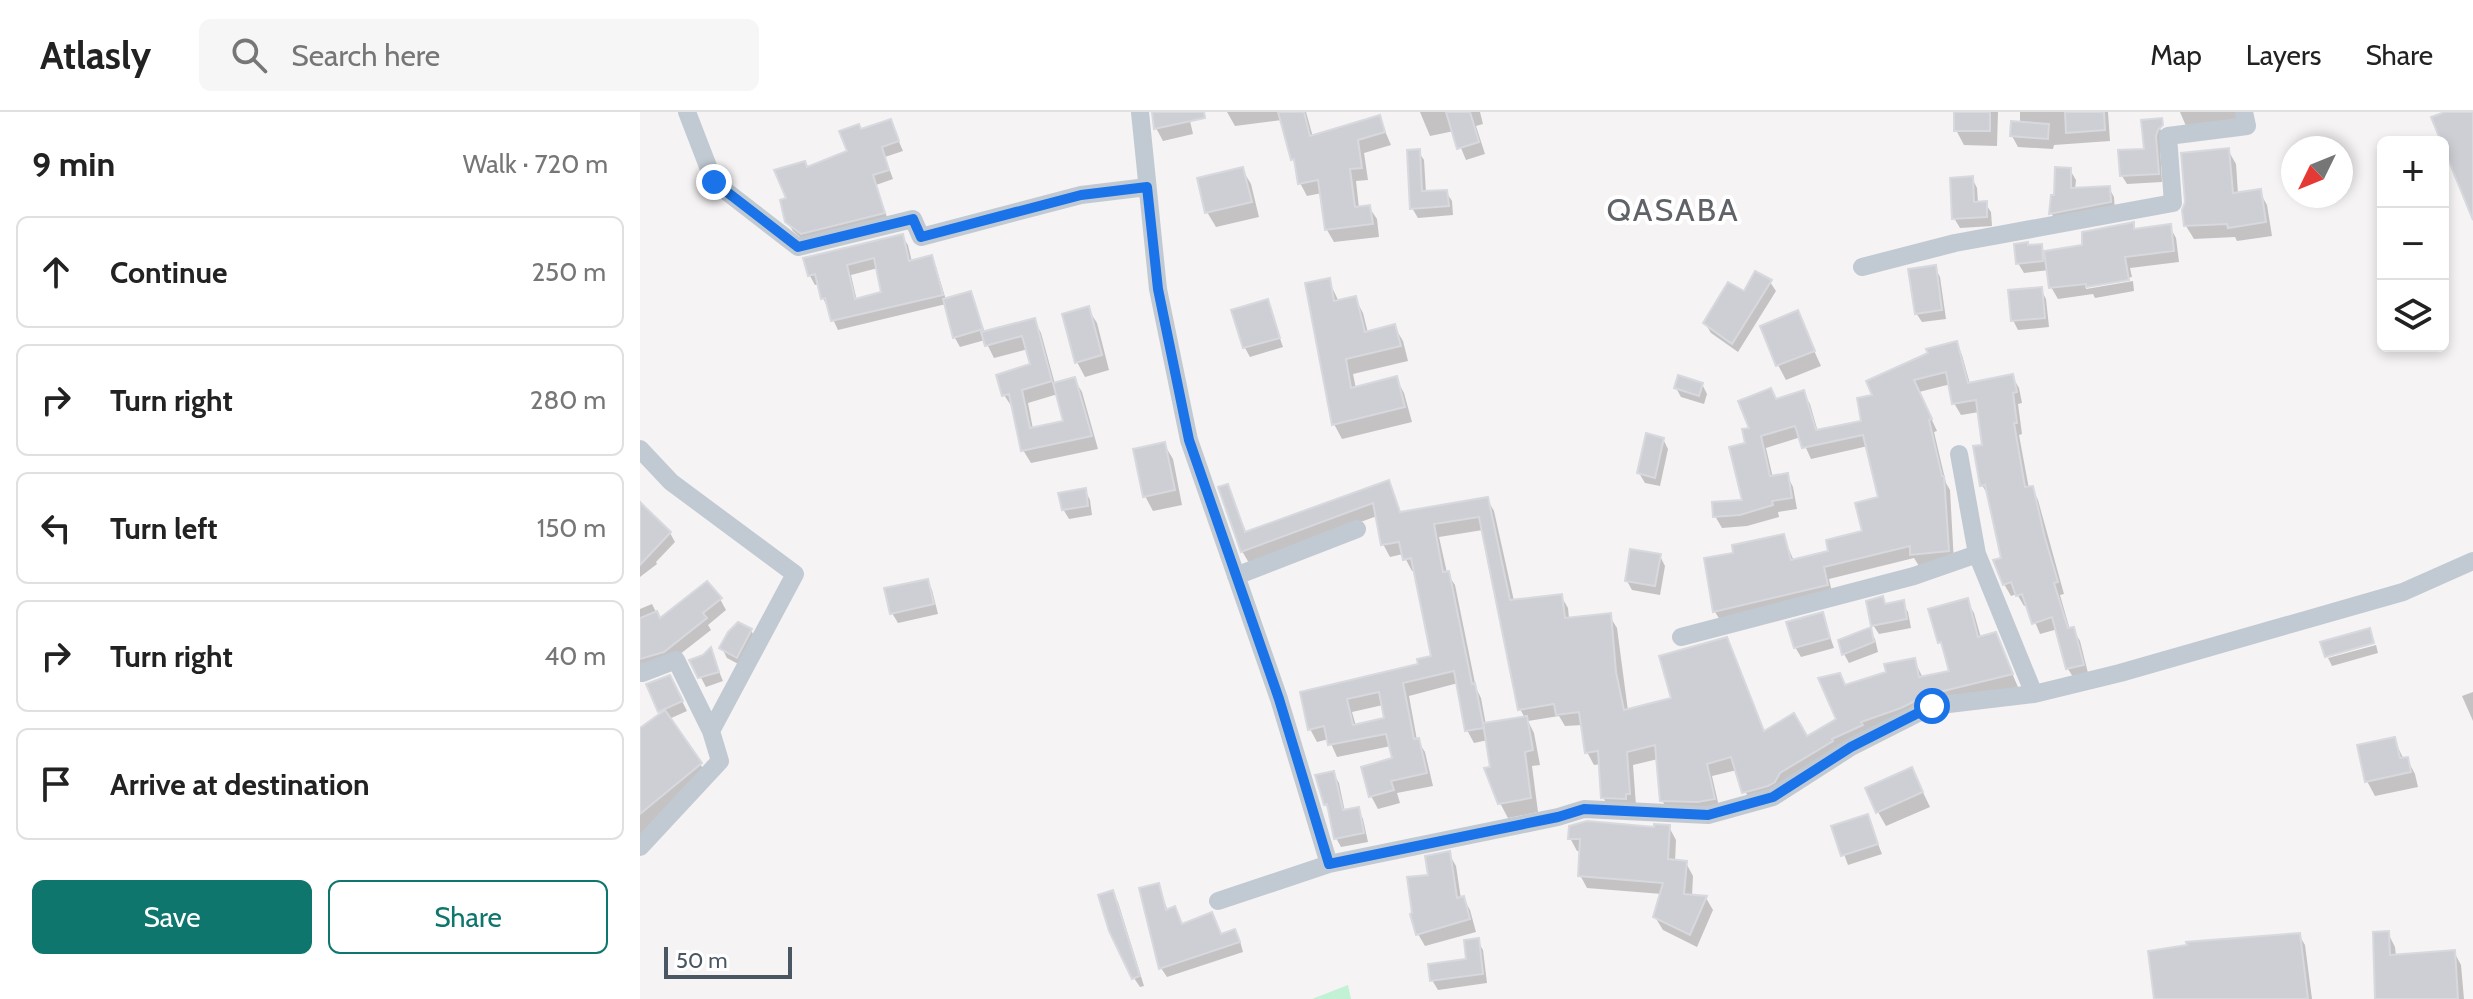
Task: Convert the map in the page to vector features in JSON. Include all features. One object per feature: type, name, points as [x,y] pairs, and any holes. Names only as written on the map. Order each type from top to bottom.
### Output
[{"type":"street","points":[[687,112],[714,182],[798,247],[913,219],[921,237],[1081,195],[1147,187]]},
{"type":"street","points":[[1140,112],[1158,289],[1189,440],[1279,699],[1329,864]]},
{"type":"street","points":[[1862,267],[1955,243],[2173,203],[2168,136],[2247,126],[2244,112]]},
{"type":"street","points":[[640,449],[671,482],[795,574],[711,731]]},
{"type":"street","points":[[1959,454],[1977,554],[2034,694]]},
{"type":"street","points":[[1236,576],[1357,529]]},
{"type":"street","points":[[1681,637],[1914,576],[1977,554]]},
{"type":"street","points":[[1218,901],[1329,864],[1584,809],[1708,815],[1773,797],[1851,747],[1932,706],[2034,694],[2120,673],[2403,592],[2473,561]]},
{"type":"street","points":[[640,671],[642,673],[676,660],[711,731],[720,761],[640,847]]},
{"type":"green space","points":[[1348,985],[1351,999],[1312,999]]},
{"type":"building","points":[[1152,112],[1204,112],[1205,118],[1154,129]]},
{"type":"building","points":[[1278,112],[1304,112],[1310,136],[1380,115],[1385,132],[1358,140],[1362,168],[1350,169],[1355,207],[1370,205],[1373,224],[1325,230],[1318,180],[1298,184],[1294,159],[1291,160]]},
{"type":"building","points":[[1446,112],[1470,112],[1479,142],[1457,149]]},
{"type":"building","points":[[1954,112],[1990,112],[1990,131],[1954,131]]},
{"type":"building","points":[[2065,112],[2104,112],[2105,130],[2066,133]]},
{"type":"building","points":[[2445,112],[2473,112],[2473,220],[2449,161],[2449,136],[2439,136],[2431,117]]},
{"type":"building","points":[[2162,118],[2163,125],[2156,136],[2159,174],[2120,176],[2118,150],[2144,149],[2141,120]]},
{"type":"building","points":[[891,119],[899,141],[882,147],[889,170],[873,175],[885,213],[801,234],[785,222],[780,200],[786,198],[774,170],[805,161],[807,167],[847,151],[839,131],[859,124],[861,129]]},
{"type":"building","points":[[2011,121],[2049,124],[2048,139],[2010,136]]},
{"type":"building","points":[[2229,148],[2233,193],[2261,189],[2266,222],[2228,228],[2227,224],[2184,226],[2181,153]]},
{"type":"building","points":[[1420,149],[1422,191],[1447,190],[1449,206],[1410,209],[1407,150]]},
{"type":"building","points":[[1243,167],[1252,202],[1205,213],[1197,178]]},
{"type":"building","points":[[2055,167],[2071,168],[2071,188],[2110,186],[2111,202],[2049,214],[2051,195],[2054,195]]},
{"type":"building","points":[[1973,176],[1974,202],[1987,201],[1987,217],[1952,219],[1950,178]]},
{"type":"building","points":[[2134,222],[2134,229],[2171,224],[2174,251],[2125,257],[2129,280],[2086,287],[2086,284],[2049,288],[2044,251],[2082,245],[2082,232]]},
{"type":"building","points":[[903,234],[909,261],[932,255],[943,295],[831,321],[815,274],[808,276],[803,258]],"holes":[[[874,258],[881,292],[855,299],[847,265]]]},
{"type":"building","points":[[2028,242],[2028,245],[2042,244],[2043,261],[2016,264],[2014,244]]},
{"type":"building","points":[[1936,265],[1942,310],[1915,314],[1908,269]]},
{"type":"building","points":[[1755,271],[1772,280],[1732,344],[1703,323],[1728,282],[1744,291]]},
{"type":"building","points":[[1330,278],[1334,301],[1356,296],[1365,332],[1395,324],[1401,346],[1346,359],[1351,388],[1397,376],[1405,407],[1332,425],[1305,283]]},
{"type":"building","points":[[2042,287],[2045,318],[2011,321],[2008,290]]},
{"type":"building","points":[[971,291],[983,329],[953,338],[943,299]]},
{"type":"building","points":[[1268,299],[1280,338],[1243,348],[1231,310]]},
{"type":"building","points":[[1089,306],[1102,355],[1075,363],[1062,314]]},
{"type":"building","points":[[1798,310],[1815,351],[1776,366],[1760,326]]},
{"type":"building","points":[[1035,318],[1052,381],[1022,390],[1030,428],[1063,421],[1053,383],[1075,377],[1092,436],[1021,451],[1009,394],[1002,396],[996,375],[1030,364],[1022,336],[985,346],[981,332]]},
{"type":"building","points":[[1957,341],[1968,383],[2013,374],[2017,392],[2013,393],[2017,423],[2014,423],[2025,487],[2033,486],[2058,582],[2054,583],[2068,628],[2074,627],[2084,665],[2066,669],[2052,617],[2032,624],[2022,594],[2016,596],[2011,582],[2003,585],[1993,560],[2001,558],[1985,485],[1980,486],[1973,446],[1982,445],[1976,400],[1952,404],[1946,372],[1914,380],[1932,419],[1929,420],[1944,476],[1949,551],[1910,555],[1910,546],[1824,567],[1828,585],[1713,612],[1704,558],[1733,553],[1732,545],[1784,534],[1791,560],[1828,551],[1826,540],[1862,531],[1855,503],[1878,497],[1863,435],[1802,448],[1795,426],[1761,436],[1770,476],[1788,473],[1792,498],[1772,501],[1773,505],[1740,515],[1713,517],[1712,502],[1742,500],[1729,447],[1745,443],[1742,429],[1749,428],[1738,401],[1771,388],[1776,399],[1804,390],[1816,430],[1861,421],[1857,398],[1872,395],[1866,381],[1928,353],[1926,349]]},
{"type":"building","points":[[1678,375],[1703,383],[1699,396],[1674,388]]},
{"type":"building","points":[[1646,433],[1664,438],[1655,478],[1637,473]]},
{"type":"building","points":[[1165,442],[1175,490],[1143,497],[1133,449]]},
{"type":"building","points":[[1389,480],[1400,512],[1488,497],[1510,600],[1562,594],[1565,618],[1611,613],[1616,672],[1624,710],[1671,698],[1659,656],[1727,637],[1764,731],[1794,713],[1807,736],[1836,719],[1818,678],[1840,673],[1845,685],[1886,672],[1884,664],[1915,658],[1919,677],[1949,671],[1928,609],[1968,598],[1978,637],[1996,632],[2013,674],[1927,695],[1861,722],[1863,725],[1832,739],[1780,773],[1775,782],[1768,786],[1742,793],[1731,757],[1707,764],[1715,799],[1660,801],[1655,745],[1627,752],[1630,794],[1626,794],[1626,799],[1601,798],[1598,751],[1585,753],[1579,712],[1556,715],[1554,704],[1518,710],[1479,517],[1434,524],[1443,572],[1449,571],[1484,728],[1465,731],[1454,671],[1403,683],[1414,739],[1419,738],[1427,773],[1391,781],[1394,790],[1369,797],[1361,767],[1392,758],[1386,734],[1328,745],[1324,726],[1308,730],[1300,692],[1418,664],[1417,659],[1431,656],[1411,558],[1403,560],[1399,542],[1381,545],[1373,503],[1241,552],[1218,487],[1228,484],[1245,532]],"holes":[[[1379,692],[1384,718],[1353,725],[1347,699]]]},
{"type":"building","points":[[1086,488],[1088,506],[1062,510],[1058,493]]},
{"type":"building","points":[[640,502],[671,532],[640,565]]},
{"type":"building","points":[[1630,549],[1661,554],[1655,586],[1625,581]]},
{"type":"building","points":[[928,579],[934,604],[890,614],[884,588]]},
{"type":"building","points":[[707,581],[722,598],[703,613],[707,618],[664,652],[640,659],[640,618],[657,611],[660,618]]},
{"type":"building","points":[[1883,596],[1885,604],[1904,600],[1907,619],[1871,626],[1866,601]]},
{"type":"building","points":[[1823,612],[1830,638],[1794,648],[1786,622]]},
{"type":"building","points":[[738,622],[752,629],[737,658],[719,648]]},
{"type":"building","points":[[1871,627],[1874,642],[1842,655],[1838,640]]},
{"type":"building","points":[[2370,628],[2374,643],[2325,657],[2320,642]]},
{"type":"building","points":[[711,647],[719,672],[698,678],[689,660],[703,655]]},
{"type":"building","points":[[670,675],[683,701],[658,712],[646,684]]},
{"type":"building","points":[[665,710],[702,763],[640,814],[640,728]]},
{"type":"building","points":[[1527,716],[1533,750],[1525,752],[1531,798],[1498,804],[1484,768],[1490,767],[1483,723]]},
{"type":"building","points":[[2395,737],[2400,758],[2408,757],[2411,772],[2365,782],[2357,745]]},
{"type":"building","points":[[1912,767],[1923,792],[1876,813],[1865,788]]},
{"type":"building","points":[[1334,771],[1343,810],[1359,807],[1364,833],[1334,839],[1327,804],[1324,805],[1315,775]]},
{"type":"building","points":[[1868,814],[1878,844],[1841,856],[1831,826]]},
{"type":"building","points":[[1587,821],[1654,827],[1654,824],[1670,825],[1668,859],[1687,861],[1684,894],[1707,896],[1690,935],[1653,917],[1663,883],[1578,876],[1580,839],[1568,839],[1569,826]]},
{"type":"building","points":[[1450,851],[1457,898],[1464,896],[1470,919],[1416,935],[1410,914],[1407,877],[1428,875],[1425,856]]},
{"type":"building","points":[[1159,883],[1166,910],[1175,906],[1182,924],[1212,912],[1221,934],[1235,929],[1240,942],[1159,969],[1139,888]]},
{"type":"building","points":[[1113,890],[1140,976],[1132,979],[1109,931],[1098,895]]},
{"type":"building","points":[[2389,931],[2390,955],[2455,950],[2458,999],[2375,999],[2373,932]]},
{"type":"building","points":[[2300,933],[2308,999],[2154,999],[2148,951],[2187,945],[2186,942]]},
{"type":"building","points":[[1479,938],[1483,974],[1430,981],[1428,964],[1466,959],[1464,940]]},
{"type":"district","name":"QASABA","points":[[1673,209]]},
{"type":"route","points":[[714,182],[798,247],[913,219],[921,237],[1081,195],[1147,187],[1158,289],[1189,440],[1279,699],[1329,864],[1584,809],[1708,815],[1773,797],[1851,747],[1932,706]]}]
